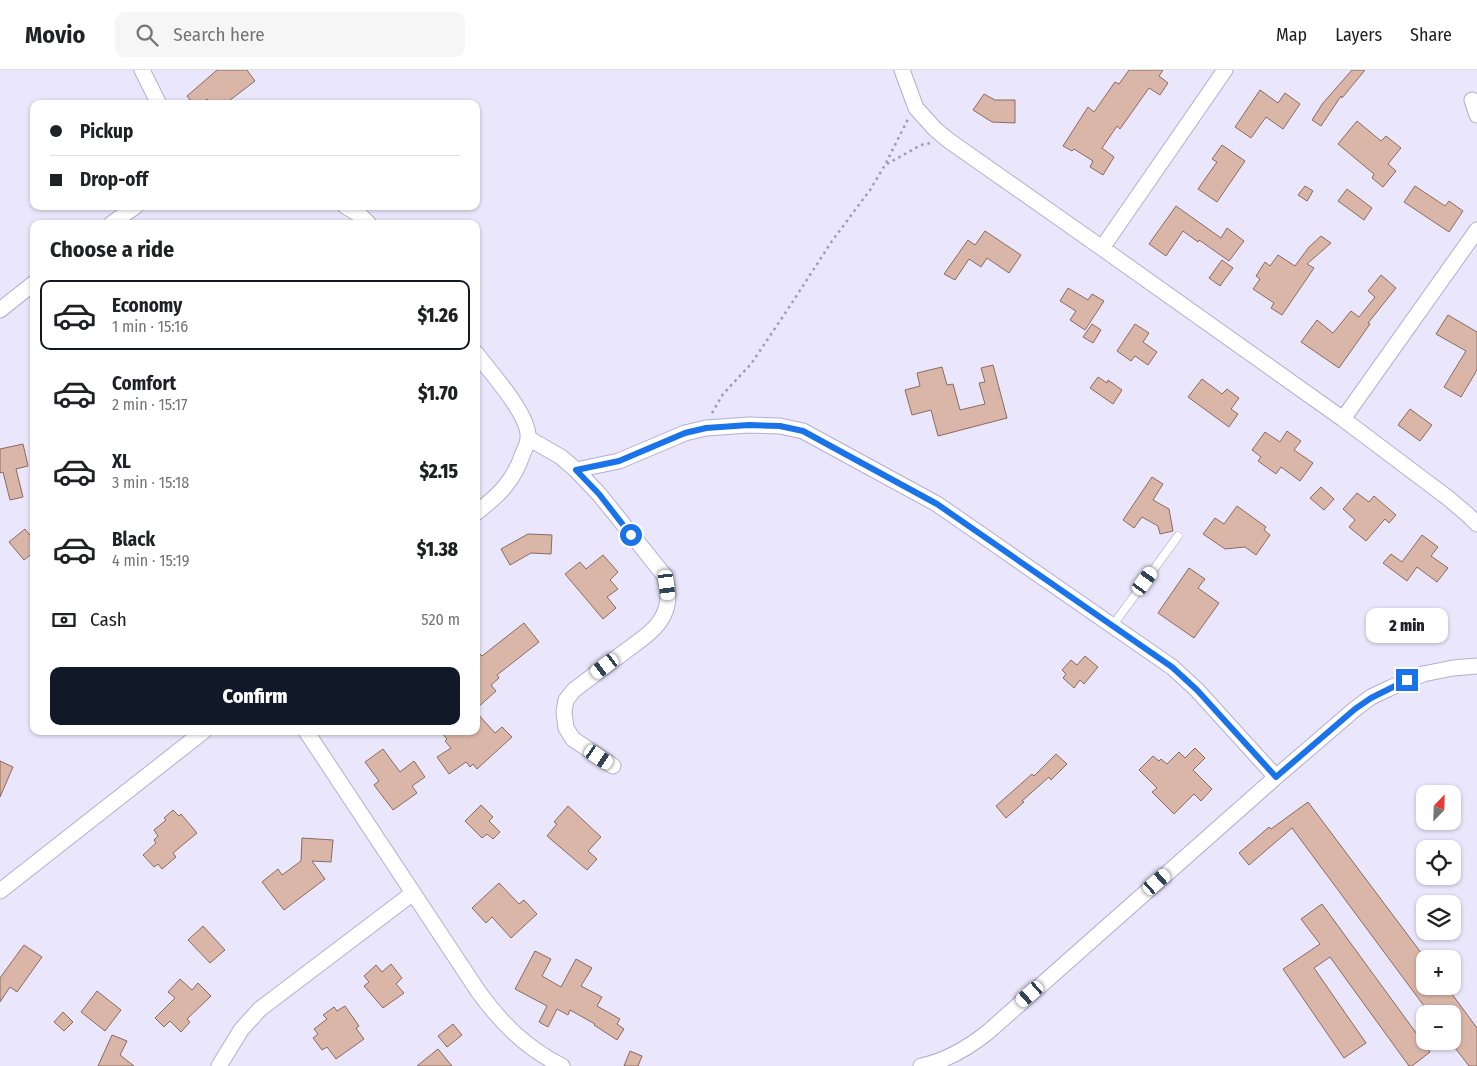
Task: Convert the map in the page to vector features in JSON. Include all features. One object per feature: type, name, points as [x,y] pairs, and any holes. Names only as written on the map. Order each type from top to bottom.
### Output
[{"type":"street","points":[[142,70],[157,100]]},
{"type":"street","points":[[902,70],[916,108],[948,140],[1343,419],[1448,498],[1477,524]]},
{"type":"street","points":[[1102,248],[1225,70]]},
{"type":"street","points":[[1472,100],[1477,115]]},
{"type":"street","points":[[117,220],[130,210]]},
{"type":"street","points":[[352,210],[366,220]]},
{"type":"street","points":[[1343,419],[1477,230]]},
{"type":"street","points":[[0,310],[30,286]]},
{"type":"street","points":[[480,358],[513,401],[525,422],[528,438],[517,468],[509,483],[498,496],[480,510]]},
{"type":"street","points":[[576,470],[619,461],[685,433],[706,428],[749,425],[780,426],[803,431],[937,504],[1172,667],[1185,678],[1276,777]]},
{"type":"street","points":[[528,438],[561,457],[599,494],[664,575],[668,590],[667,607],[663,618],[652,631],[574,690],[566,700],[564,712],[566,728],[573,739],[613,766]]},
{"type":"street","points":[[921,1066],[948,1058],[974,1043],[1355,709],[1390,688],[1423,674],[1453,668],[1477,666]]},
{"type":"street","points":[[0,891],[199,735]]},
{"type":"street","points":[[309,735],[492,1010],[506,1027],[558,1065]]},
{"type":"street","points":[[218,1066],[242,1030],[260,1009],[413,893]]},
{"type":"lane","points":[[1113,625],[1178,536]]},
{"type":"path","points":[[706,428],[714,408],[723,394],[751,364],[832,241],[870,190],[908,119],[916,108]]},
{"type":"path","points":[[885,165],[921,145],[948,140]]},
{"type":"building","points":[[217,70],[247,70],[255,81],[230,100],[190,100],[187,96]]},
{"type":"building","points":[[1129,70],[1163,70],[1159,76],[1168,83],[1160,95],[1149,88],[1120,129],[1117,126],[1102,148],[1114,157],[1103,175],[1090,167],[1093,161],[1074,149],[1072,151],[1063,146],[1088,107],[1094,112],[1115,82],[1119,84]]},
{"type":"building","points":[[1352,70],[1365,70],[1342,98],[1341,96],[1321,126],[1312,120],[1323,103]]},
{"type":"building","points":[[1260,90],[1278,103],[1285,93],[1300,104],[1283,129],[1266,117],[1251,138],[1235,127]]},
{"type":"building","points":[[984,94],[995,100],[1015,100],[1015,123],[992,122],[973,110]]},
{"type":"building","points":[[1357,121],[1381,141],[1386,136],[1401,148],[1388,164],[1396,171],[1383,187],[1372,178],[1374,174],[1338,144]]},
{"type":"building","points":[[1222,145],[1245,161],[1217,202],[1198,189],[1217,162],[1212,159]]},
{"type":"building","points":[[1305,186],[1313,191],[1307,201],[1298,195]]},
{"type":"building","points":[[1415,186],[1445,206],[1449,201],[1463,211],[1449,232],[1404,202]]},
{"type":"building","points":[[1347,189],[1372,208],[1364,220],[1338,201]]},
{"type":"building","points":[[1176,206],[1221,238],[1227,228],[1244,241],[1229,261],[1183,231],[1166,256],[1149,244]]},
{"type":"building","points":[[985,231],[1021,255],[1009,273],[987,258],[981,267],[969,259],[955,280],[944,274],[968,240],[975,245]]},
{"type":"building","points":[[1321,236],[1331,243],[1307,264],[1314,268],[1282,315],[1271,308],[1274,303],[1253,289],[1260,279],[1256,276],[1265,262],[1270,266],[1278,255],[1295,266],[1309,247]]},
{"type":"building","points":[[1222,260],[1233,268],[1220,286],[1209,278]]},
{"type":"building","points":[[1381,275],[1396,288],[1368,323],[1370,324],[1339,368],[1301,342],[1317,320],[1333,333],[1351,311],[1359,317],[1375,297],[1368,291]]},
{"type":"building","points":[[1068,288],[1088,300],[1092,294],[1104,301],[1085,330],[1070,320],[1076,311],[1060,301]]},
{"type":"building","points":[[1448,315],[1477,332],[1477,370],[1461,397],[1444,387],[1466,351],[1436,334]]},
{"type":"building","points":[[1092,324],[1101,330],[1093,343],[1083,337]]},
{"type":"building","points":[[1135,324],[1149,333],[1143,342],[1157,352],[1148,365],[1135,356],[1131,361],[1117,351]]},
{"type":"building","points":[[993,365],[1007,418],[938,436],[931,410],[912,415],[905,390],[920,386],[917,373],[942,367],[947,385],[953,384],[960,410],[985,404],[979,383],[985,382],[981,368]]},
{"type":"building","points":[[1098,377],[1107,383],[1108,380],[1122,390],[1113,404],[1090,388]]},
{"type":"building","points":[[1202,379],[1222,394],[1227,389],[1239,398],[1231,409],[1238,414],[1229,427],[1188,397]]},
{"type":"building","points":[[1410,409],[1432,425],[1420,441],[1398,425]]},
{"type":"building","points":[[1287,431],[1301,441],[1294,450],[1313,463],[1300,481],[1281,467],[1276,474],[1258,461],[1261,457],[1252,450],[1265,432],[1280,442]]},
{"type":"building","points":[[23,444],[28,466],[16,469],[23,497],[10,500],[3,472],[0,473],[0,449]]},
{"type":"building","points":[[1152,477],[1163,484],[1153,500],[1169,509],[1173,531],[1160,534],[1158,526],[1142,517],[1134,528],[1123,520]]},
{"type":"building","points":[[1321,487],[1334,499],[1324,510],[1310,498]]},
{"type":"building","points":[[1357,493],[1369,502],[1374,496],[1396,515],[1389,523],[1385,519],[1366,541],[1349,527],[1355,520],[1343,509]]},
{"type":"building","points":[[1237,506],[1266,527],[1264,530],[1270,535],[1256,555],[1245,547],[1225,549],[1203,534],[1215,518],[1224,524]]},
{"type":"building","points":[[25,529],[30,535],[30,555],[24,560],[9,542]]},
{"type":"building","points":[[528,534],[552,535],[551,554],[531,553],[510,565],[501,549]]},
{"type":"building","points":[[1422,535],[1438,547],[1431,556],[1448,568],[1437,582],[1417,567],[1407,581],[1383,563],[1391,554],[1402,562]]},
{"type":"building","points":[[603,555],[618,572],[610,580],[618,589],[607,597],[616,608],[603,619],[565,574],[580,562],[586,569]]},
{"type":"building","points":[[1189,568],[1205,579],[1198,588],[1219,603],[1194,638],[1158,613]]},
{"type":"building","points":[[524,623],[539,642],[497,675],[499,678],[491,685],[496,691],[480,705],[480,654],[482,656]]},
{"type":"building","points":[[1085,656],[1098,667],[1084,684],[1080,680],[1074,688],[1063,678],[1066,674],[1062,670],[1071,660],[1077,665]]},
{"type":"building","points":[[480,716],[495,733],[502,727],[512,737],[477,769],[473,764],[470,767],[466,762],[449,774],[437,757],[451,748],[445,741],[447,739],[444,735],[480,735]]},
{"type":"building","points":[[1195,748],[1205,758],[1193,770],[1212,789],[1201,801],[1194,794],[1174,814],[1152,792],[1157,788],[1139,770],[1153,756],[1167,764],[1179,752],[1185,758]]},
{"type":"building","points":[[383,749],[400,772],[414,761],[425,777],[412,786],[417,793],[393,810],[374,785],[379,781],[365,762]]},
{"type":"building","points":[[1056,754],[1067,764],[1051,780],[1049,777],[1006,818],[996,806],[1032,774],[1034,776]]},
{"type":"building","points":[[0,761],[13,767],[0,797]]},
{"type":"building","points":[[1308,802],[1419,950],[1416,950],[1416,995],[1453,995],[1460,1005],[1423,1005],[1292,828],[1249,865],[1239,853],[1269,827],[1271,829]]},
{"type":"building","points":[[481,805],[493,817],[489,821],[500,832],[493,839],[487,834],[482,838],[465,821]]},
{"type":"building","points":[[568,806],[601,837],[588,851],[597,859],[587,870],[547,836],[557,824],[554,822]]},
{"type":"building","points":[[173,810],[179,816],[181,814],[197,833],[173,853],[176,857],[162,869],[158,864],[154,867],[143,855],[156,843],[154,840],[158,836],[154,830],[166,820],[164,818]]},
{"type":"building","points":[[302,838],[333,840],[331,862],[312,861],[325,879],[284,910],[262,882],[278,869],[282,875],[301,861]]},
{"type":"building","points":[[499,883],[519,904],[524,900],[537,914],[511,938],[492,917],[486,923],[472,908]]},
{"type":"building","points":[[1322,904],[1416,1033],[1416,1050],[1429,1050],[1430,1052],[1412,1066],[1409,1066],[1330,957],[1314,968],[1366,1043],[1344,1058],[1283,969],[1320,944],[1301,919]]},
{"type":"building","points":[[203,926],[225,950],[210,963],[188,940]]},
{"type":"building","points":[[24,945],[42,957],[17,992],[10,987],[0,1002],[0,978]]},
{"type":"building","points":[[535,951],[551,959],[542,976],[561,987],[576,959],[592,968],[581,986],[602,997],[597,1006],[620,1019],[617,1024],[624,1029],[617,1040],[595,1024],[570,1010],[568,1015],[557,1009],[548,1027],[539,1022],[547,1006],[515,989]]},
{"type":"building","points":[[391,964],[402,978],[396,984],[404,993],[383,1008],[364,986],[369,982],[364,976],[376,965],[382,972]]},
{"type":"building","points":[[180,979],[192,990],[198,983],[211,996],[187,1019],[190,1022],[181,1032],[170,1021],[164,1027],[155,1018],[175,998],[168,992]]},
{"type":"building","points":[[97,991],[121,1010],[105,1031],[81,1012]]},
{"type":"building","points":[[345,1006],[359,1026],[356,1028],[364,1039],[336,1059],[327,1047],[322,1050],[313,1038],[318,1034],[314,1029],[327,1019],[323,1015],[334,1007],[337,1011]]},
{"type":"building","points":[[1461,1006],[1477,1028],[1477,1066],[1469,1066],[1457,1050],[1461,1050]]},
{"type":"building","points":[[63,1012],[73,1022],[64,1031],[54,1022]]},
{"type":"building","points":[[453,1024],[462,1035],[447,1047],[438,1036]]},
{"type":"building","points":[[112,1035],[127,1041],[120,1055],[134,1066],[98,1066]]},
{"type":"building","points":[[438,1049],[452,1066],[417,1066]]},
{"type":"building","points":[[630,1051],[642,1056],[638,1066],[624,1066]]},
{"type":"route","points":[[631,535],[599,494],[576,470],[619,461],[685,433],[706,428],[749,425],[780,426],[803,431],[937,504],[1113,625],[1185,678],[1276,777],[1355,709],[1371,698],[1407,680]]}]
